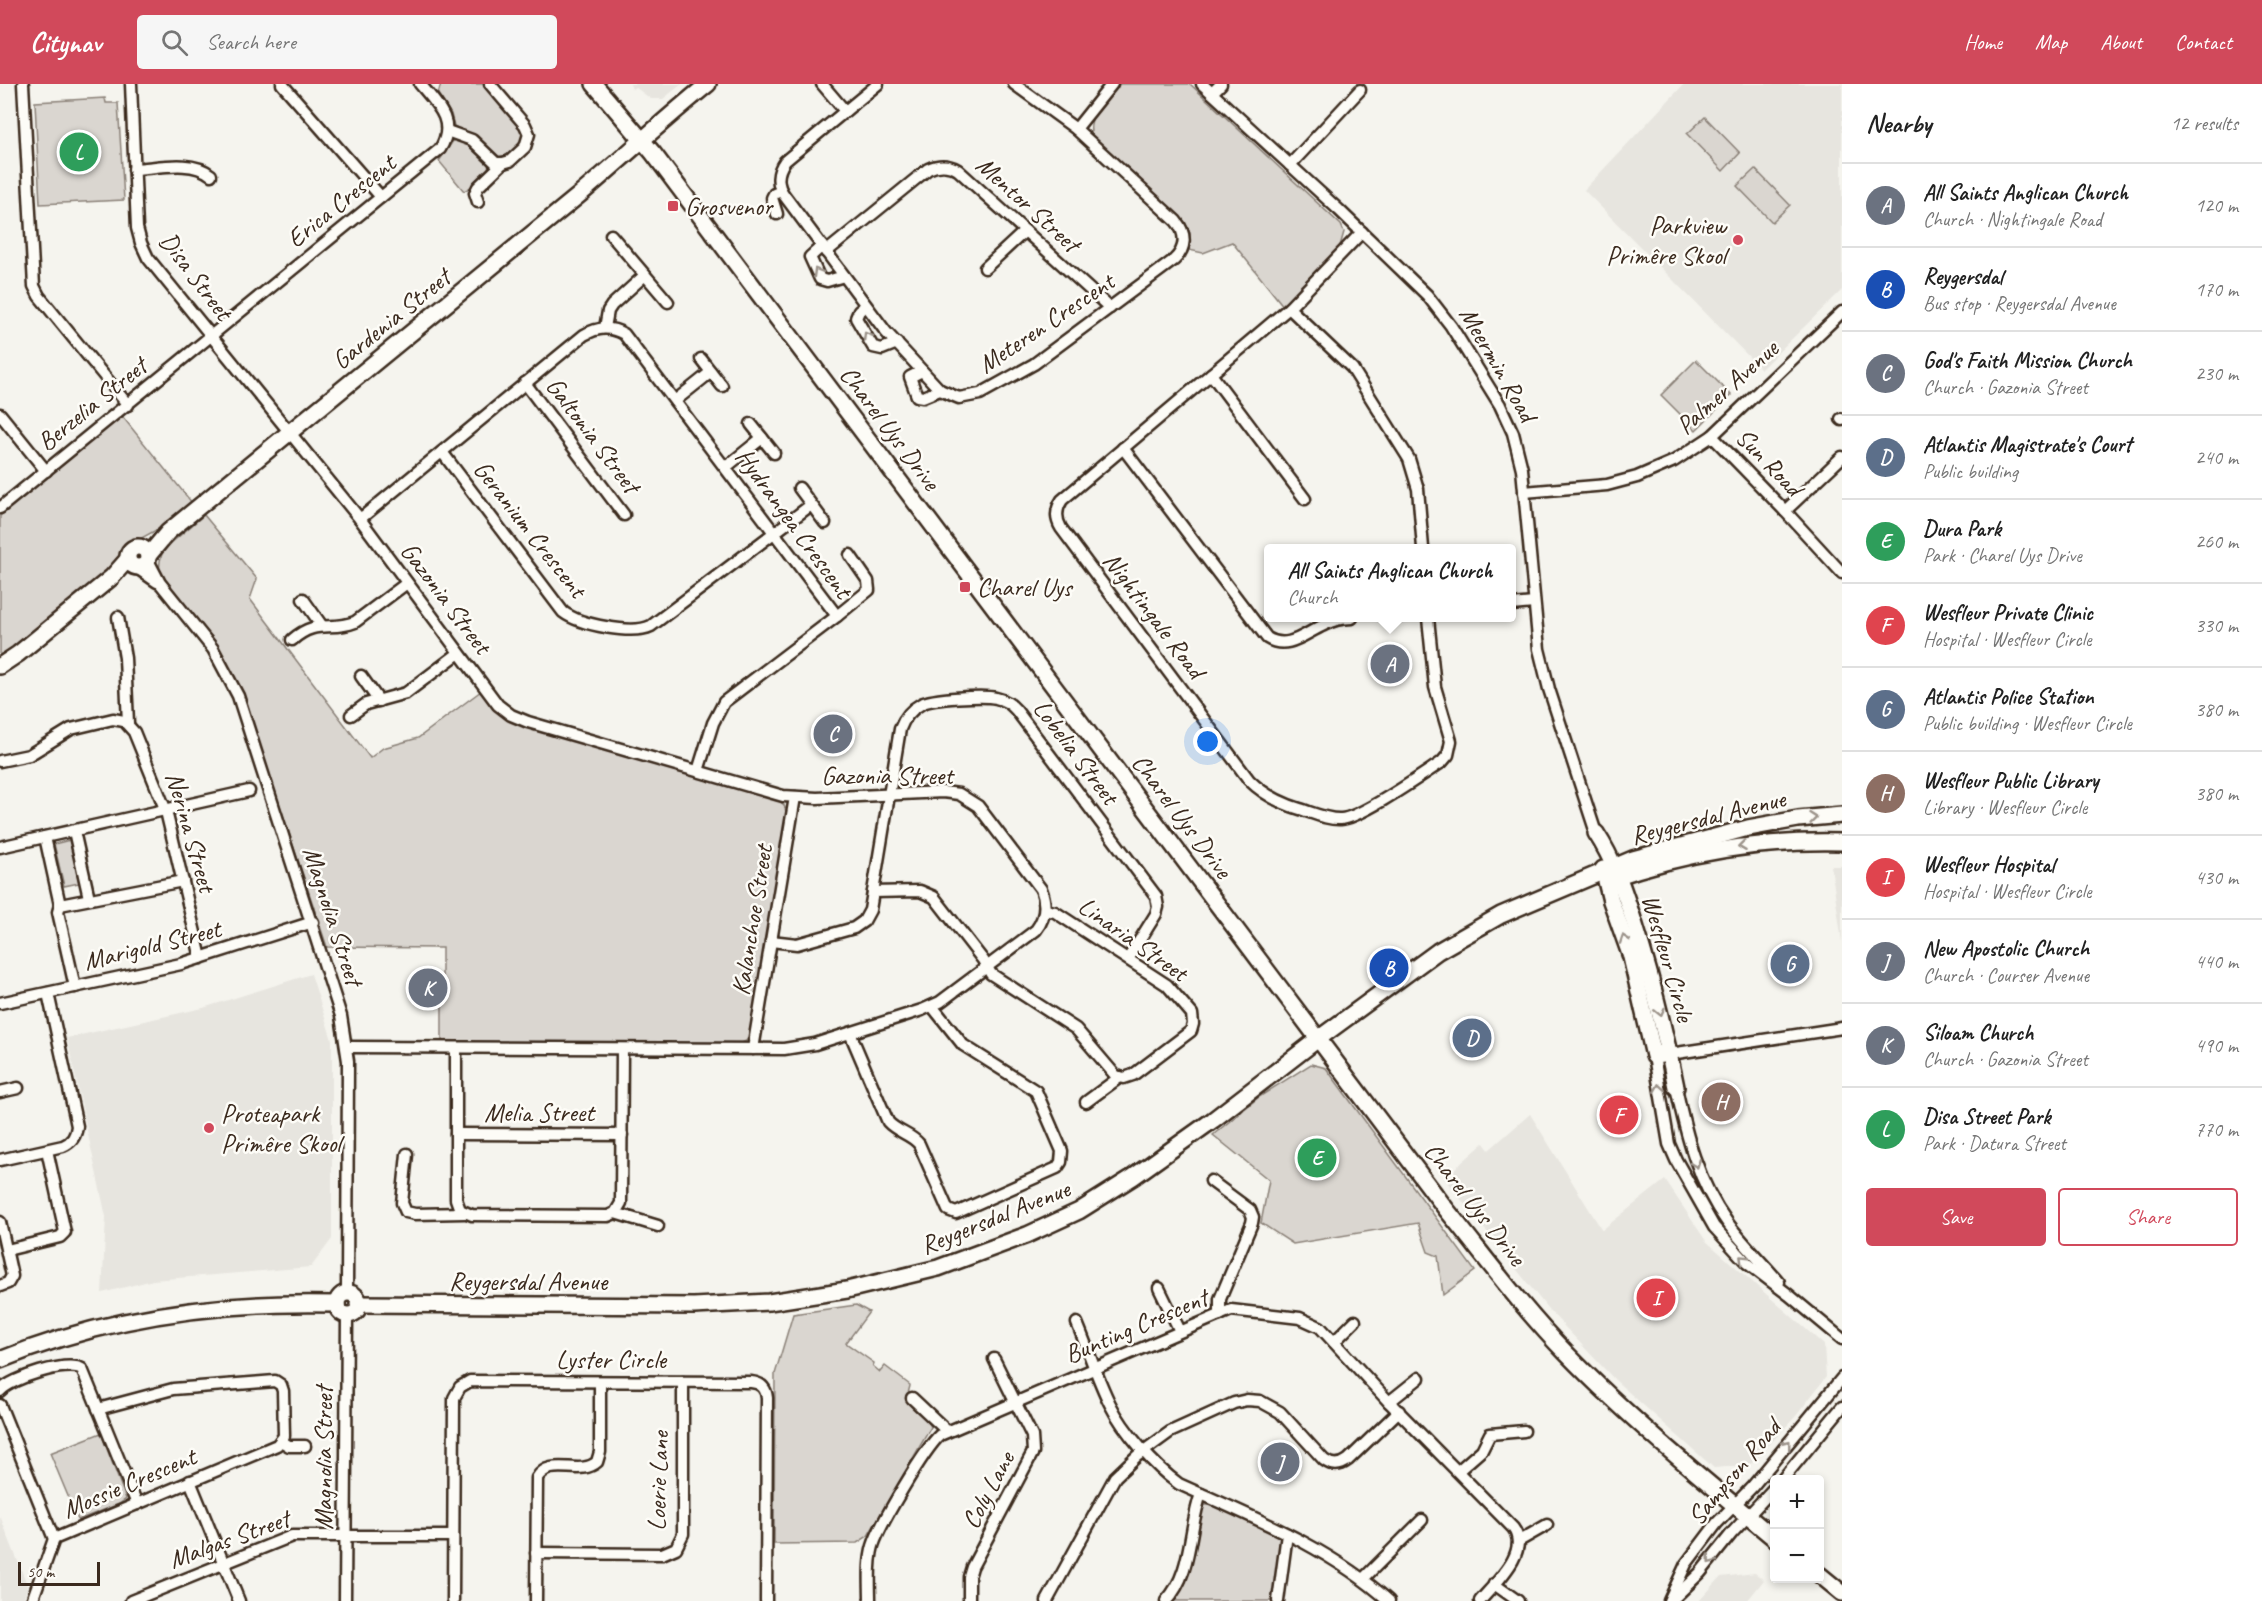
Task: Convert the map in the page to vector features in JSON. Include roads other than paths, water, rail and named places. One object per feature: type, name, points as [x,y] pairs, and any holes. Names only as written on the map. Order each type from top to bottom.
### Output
[{"type":"main road","name":"Charel Uys Drive","points":[[594,84],[642,140],[1446,1209],[1528,1312],[1602,1390],[1770,1534]]},
{"type":"main road","name":"Gardenia Street","points":[[0,666],[112,578],[139,560],[168,532],[569,204],[656,126],[708,84]]},
{"type":"main road","name":"Reygersdal Avenue","points":[[1610,874],[1633,859],[1739,830],[1798,819],[1842,815]]},
{"type":"main road","name":"Meermin Road","points":[[1596,832],[1597,846],[1610,874]]},
{"type":"main road","name":"Reygersdal Avenue","points":[[0,1360],[90,1330],[180,1312],[243,1305],[723,1306],[816,1296],[916,1274],[998,1247],[1079,1211],[1187,1140],[1318,1039],[1438,951],[1472,930],[1530,901],[1589,878],[1727,848],[1792,842],[1842,842]]},
{"type":"main road","name":"Wesfleur Circle","points":[[1610,874],[1649,966],[1676,1087]]},
{"type":"main road","name":"Wesfleur Circle","points":[[1610,874],[1611,901],[1631,957],[1654,1056],[1670,1054]]},
{"type":"main road","points":[[1824,1578],[1842,1593]]},
{"type":"street","points":[[23,84],[34,286],[39,296],[128,405]]},
{"type":"street","name":"Disa Street","points":[[131,84],[137,228],[144,250],[154,266],[213,336],[289,434]]},
{"type":"street","points":[[282,84],[381,197]]},
{"type":"street","points":[[427,86],[443,112],[447,131],[472,140],[492,161],[503,163],[510,161],[525,147],[530,134],[525,125],[489,84]]},
{"type":"street","points":[[822,84],[845,111]]},
{"type":"street","points":[[878,84],[785,160],[778,175],[781,191],[866,306],[940,390]]},
{"type":"street","name":"Meteren Crescent","points":[[922,371],[910,377],[917,396],[923,397],[940,390],[959,398],[980,394],[1034,364],[1178,257],[1183,248],[1183,231],[1176,221],[1076,129],[1014,84]]},
{"type":"street","points":[[1076,129],[1112,84]]},
{"type":"street","name":"Meermin Road","points":[[1202,84],[1413,280],[1440,311],[1458,337],[1507,419],[1520,457],[1536,629],[1544,669],[1596,832]]},
{"type":"street","points":[[1212,93],[1221,84]]},
{"type":"street","points":[[1290,165],[1360,90]]},
{"type":"street","name":"Erica Crescent","points":[[213,336],[440,149],[447,131]]},
{"type":"street","points":[[478,202],[475,193],[478,187],[503,163]]},
{"type":"street","name":"Mentor Street","points":[[824,249],[928,169],[939,165],[950,166],[1110,308]]},
{"type":"street","points":[[134,169],[192,166],[203,169],[211,175]]},
{"type":"street","points":[[777,214],[772,198],[781,191]]},
{"type":"street","points":[[985,268],[1025,231]]},
{"type":"street","name":"Nightingale Road","points":[[1362,232],[1289,308],[1062,500],[1057,513],[1058,524],[1249,780],[1269,797],[1326,817],[1348,818],[1360,813],[1445,759],[1450,750],[1451,741],[1435,687],[1428,622]]},
{"type":"street","points":[[611,235],[668,302]]},
{"type":"street","points":[[824,249],[810,257],[820,279],[827,281],[844,276]]},
{"type":"street","points":[[360,519],[584,335],[605,328],[608,311],[612,305],[645,275]]},
{"type":"street","points":[[866,306],[858,311],[856,318],[873,346],[882,349],[897,343]]},
{"type":"street","points":[[1289,308],[1352,368],[1408,459],[1418,489],[1423,544]]},
{"type":"street","name":"Palmer Avenue","points":[[1524,492],[1592,488],[1622,482],[1663,466],[1712,436],[1842,312]]},
{"type":"street","name":"Hydrangea Crescent","points":[[605,328],[618,331],[630,339],[837,616],[724,702],[713,723],[699,771]]},
{"type":"street","name":"Berzelia Street","points":[[0,508],[213,336]]},
{"type":"street","points":[[701,359],[722,386]]},
{"type":"street","points":[[676,400],[711,372]]},
{"type":"street","points":[[1211,374],[1305,499]]},
{"type":"street","name":"Galtonia Street","points":[[525,383],[624,515]]},
{"type":"street","points":[[0,414],[46,471]]},
{"type":"street","points":[[751,424],[774,453]]},
{"type":"street","name":"Gazonia Street","points":[[289,434],[360,519],[493,700],[505,711],[519,719],[795,797],[951,792],[972,802],[1041,889],[1045,910]]},
{"type":"street","name":"Sun Road","points":[[1712,436],[1842,573]]},
{"type":"street","points":[[726,467],[762,438]]},
{"type":"street","points":[[1123,448],[1267,638],[1275,643],[1287,643],[1331,622]]},
{"type":"street","name":"Geranium Crescent","points":[[442,452],[568,616],[580,621],[630,630],[646,628],[811,505]]},
{"type":"street","points":[[1785,511],[1842,457]]},
{"type":"street","points":[[799,488],[825,523]]},
{"type":"street","points":[[837,616],[869,590],[868,581],[850,555]]},
{"type":"street","name":"Magnolia Street","points":[[139,560],[213,649],[234,688],[338,1001],[347,1047],[348,1304],[345,1601]]},
{"type":"street","points":[[292,640],[307,629],[355,622],[407,583]]},
{"type":"street","points":[[303,599],[322,626]]},
{"type":"street","points":[[1516,605],[1534,603]]},
{"type":"street","name":"Nerina Street","points":[[118,616],[125,658],[128,723],[134,732],[166,811],[201,958]]},
{"type":"street","points":[[351,715],[366,704],[406,693],[459,653]]},
{"type":"street","points":[[362,676],[379,701]]},
{"type":"street","name":"Lobelia Street","points":[[771,941],[797,944],[854,928],[868,915],[900,729],[905,718],[913,709],[934,700],[989,697],[1007,702],[1016,710],[1156,896],[1158,907],[1156,914],[1128,959]]},
{"type":"street","points":[[0,761],[29,754],[71,729],[113,719],[128,723]]},
{"type":"street","points":[[0,847],[249,791]]},
{"type":"street","name":"Kalanchoe Street","points":[[753,1049],[795,797]]},
{"type":"street","points":[[74,831],[89,898]]},
{"type":"street","points":[[45,837],[60,905],[58,912],[75,987]]},
{"type":"street","points":[[60,905],[183,880]]},
{"type":"street","points":[[873,892],[920,891],[934,897],[991,974],[1080,1032],[1112,1073],[1120,1077]]},
{"type":"street","points":[[347,1047],[795,1048],[932,1006],[1036,930],[1044,917],[1045,910]]},
{"type":"street","name":"Linaria Street","points":[[1045,910],[1055,912],[1128,959],[1174,992],[1192,1014],[1193,1024],[1188,1034],[1133,1076],[1120,1077],[1086,1102]]},
{"type":"street","name":"Marigold Street","points":[[0,1003],[181,964],[312,922]]},
{"type":"street","points":[[0,1160],[67,1144],[75,1135],[77,1126],[48,993]]},
{"type":"street","points":[[850,1033],[888,1122],[893,1128],[913,1137],[919,1144],[948,1210],[956,1213],[1057,1168],[1061,1162],[1062,1151],[1036,1091],[963,1045],[932,1006]]},
{"type":"street","name":"Wesfleur Circle","points":[[1670,1054],[1842,1028]]},
{"type":"street","points":[[456,1048],[456,1199],[458,1207],[464,1213]]},
{"type":"street","points":[[615,1213],[621,1203],[622,1049]]},
{"type":"street","name":"Wesfleur Circle","points":[[1654,1056],[1669,1144],[1705,1213],[1722,1237],[1748,1263],[1842,1339]]},
{"type":"street","name":"Wesfleur Circle","points":[[1676,1087],[1692,1154],[1712,1198],[1728,1223],[1789,1295]]},
{"type":"street","points":[[0,1092],[18,1088]]},
{"type":"street","name":"Melia Street","points":[[456,1134],[622,1135]]},
{"type":"street","points":[[7,1250],[60,1237],[65,1232],[47,1150]]},
{"type":"street","points":[[407,1154],[402,1203],[406,1212],[415,1214],[604,1216],[615,1213],[658,1226]]},
{"type":"street","points":[[1211,1181],[1250,1210],[1253,1217],[1220,1299],[1220,1315]]},
{"type":"street","points":[[0,1222],[12,1276],[8,1284],[0,1286]]},
{"type":"street","points":[[1159,1288],[1180,1331]]},
{"type":"street","name":"Bunting Crescent","points":[[870,1601],[870,1562],[876,1537],[928,1448],[947,1431],[1231,1310],[1300,1318],[1320,1327],[1389,1402],[1513,1528],[1519,1541]]},
{"type":"street","points":[[1334,1342],[1355,1321]]},
{"type":"street","points":[[1077,1323],[1115,1413],[1170,1478],[1287,1534],[1364,1578],[1389,1601]]},
{"type":"street","name":"Coly Lane","points":[[969,1601],[972,1567],[1034,1452],[1032,1436],[994,1359]]},
{"type":"street","points":[[0,1391],[4,1386],[27,1376],[74,1365],[82,1369],[137,1504]]},
{"type":"street","points":[[1389,1402],[1419,1378]]},
{"type":"street","name":"Sampson Road","points":[[1670,1601],[1686,1564],[1717,1523],[1842,1378]]},
{"type":"street","points":[[98,1408],[173,1389],[275,1381],[281,1385],[283,1391],[284,1436],[281,1441],[289,1446],[305,1446]]},
{"type":"street","name":"Lyster Circle","points":[[453,1601],[454,1398],[460,1387],[470,1381],[754,1382],[759,1384],[766,1391],[766,1601]]},
{"type":"street","points":[[536,1601],[536,1482],[539,1474],[549,1468],[590,1467],[599,1457],[600,1382]]},
{"type":"street","name":"Loerie Lane","points":[[536,1553],[662,1554],[676,1548],[683,1534],[683,1382]]},
{"type":"street","points":[[912,1398],[947,1431]]},
{"type":"street","points":[[1047,1601],[1112,1481],[1144,1450],[1170,1432],[1234,1402],[1254,1400],[1274,1407],[1324,1460],[1340,1465],[1399,1411]]},
{"type":"street","points":[[0,1406],[54,1539]]},
{"type":"street","name":"Sampson Road","points":[[1785,1475],[1842,1407]]},
{"type":"street","points":[[1458,1472],[1482,1450],[1490,1434],[1524,1431]]},
{"type":"street","name":"Mossie Crescent","points":[[32,1601],[54,1539],[277,1445],[281,1441]]},
{"type":"street","points":[[190,1481],[239,1601]]},
{"type":"street","name":"Sampson Road","points":[[1670,1601],[1700,1574],[1770,1492]]},
{"type":"street","points":[[1166,1601],[1176,1589],[1182,1576],[1202,1494]]},
{"type":"street","points":[[1364,1578],[1422,1520]]},
{"type":"street","points":[[1480,1601],[1516,1557],[1519,1541],[1547,1525]]},
{"type":"street","points":[[1278,1601],[1287,1534]]},
{"type":"street","name":"Malgas Street","points":[[131,1601],[146,1598],[223,1562],[292,1536],[453,1536]]},
{"type":"street","points":[[1494,1584],[1518,1601]]},
{"type":"place","name":"Disa Street Park","points":[[79,152]]},
{"type":"place","name":"Grosvenor","points":[[673,206]]},
{"type":"place","name":"Parkview Primêre Skool","points":[[1738,240]]},
{"type":"place","name":"Charel Uys","points":[[965,587]]},
{"type":"place","name":"All Saints Anglican Church","points":[[1390,664]]},
{"type":"place","name":"God's Faith Mission Church","points":[[833,734]]},
{"type":"place","name":"Atlantis Police Station","points":[[1790,964]]},
{"type":"place","name":"Reygersdal","points":[[1389,968]]},
{"type":"place","name":"Siloam Church","points":[[428,988]]},
{"type":"place","name":"Atlantis Magistrate's Court","points":[[1472,1038]]},
{"type":"place","name":"Wesfleur Public Library","points":[[1721,1102]]},
{"type":"place","name":"Wesfleur Private Clinic","points":[[1619,1115]]},
{"type":"place","name":"Proteapark Primêre Skool","points":[[209,1128]]},
{"type":"place","name":"Dura Park","points":[[1317,1158]]},
{"type":"place","name":"Wesfleur Hospital","points":[[1656,1298]]},
{"type":"place","name":"New Apostolic Church","points":[[1280,1462]]}]
